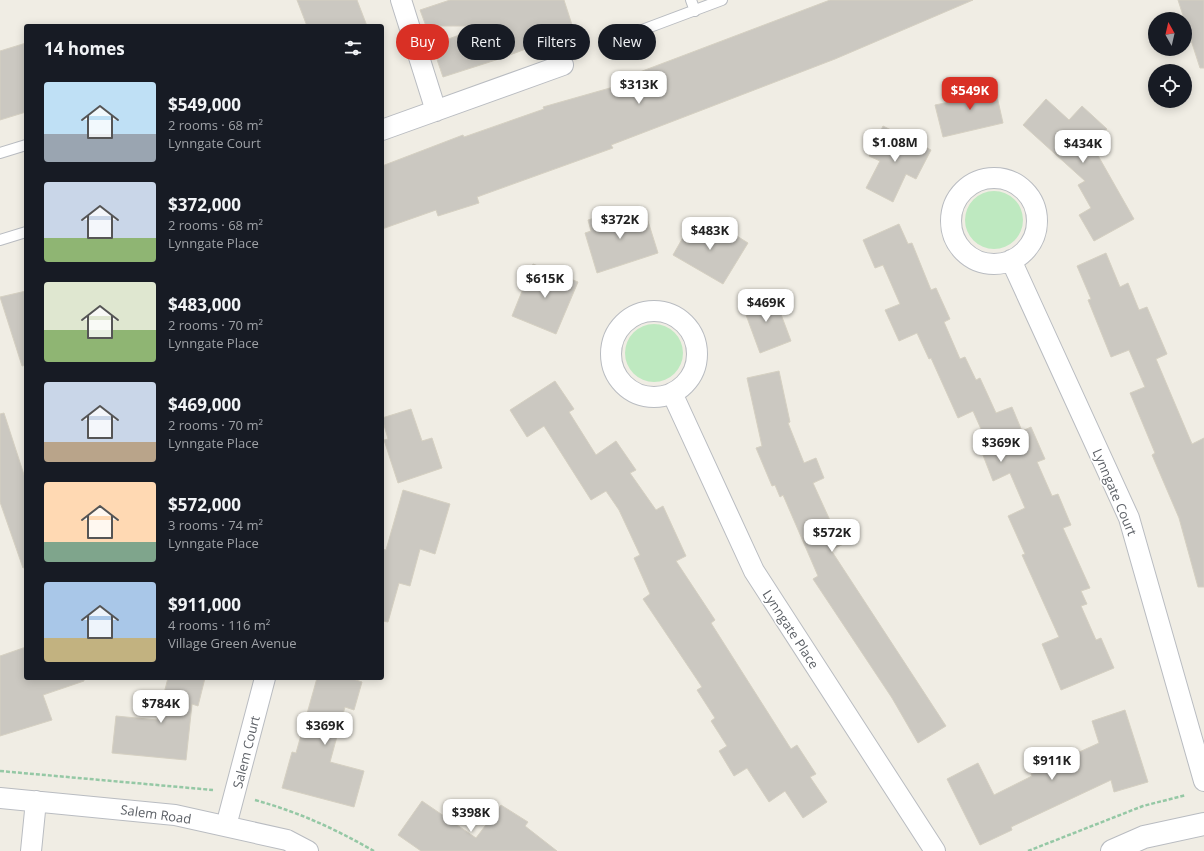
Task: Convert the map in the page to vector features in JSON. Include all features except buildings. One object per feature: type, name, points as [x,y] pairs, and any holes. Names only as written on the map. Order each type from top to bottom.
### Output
[{"type":"street","points":[[401,0],[436,111]]},
{"type":"street","points":[[384,129],[563,66]]},
{"type":"street","points":[[987,178],[999,178],[1011,182],[1022,188],[1032,203],[1036,221],[1035,233],[1030,244],[1022,253],[1011,260],[993,263],[976,260],[957,244],[952,233],[950,221],[952,209],[961,193],[975,182],[987,178]]},
{"type":"street","name":"Lynngate Court","points":[[1011,260],[1129,518],[1204,781]]},
{"type":"street","points":[[656,310],[670,314],[682,321],[691,332],[697,346],[697,360],[693,373],[684,385],[672,393],[659,397],[644,396],[631,391],[620,382],[613,370],[610,356],[612,341],[619,329],[629,319],[641,312],[656,310]]},
{"type":"street","name":"Lynngate Place","points":[[672,393],[754,571],[934,851]]},
{"type":"street","name":"Salem Court","points":[[226,826],[264,680]]},
{"type":"street","name":"Salem Road","points":[[0,798],[174,815],[287,840],[308,851]]},
{"type":"street","points":[[31,851],[36,801]]},
{"type":"street","points":[[1112,851],[1144,837],[1204,824]]},
{"type":"lane","points":[[691,0],[695,11]]},
{"type":"lane","points":[[656,25],[722,0]]},
{"type":"lane","points":[[0,153],[24,145]]},
{"type":"lane","points":[[0,240],[24,233]]},
{"type":"path","points":[[0,771],[221,791]]},
{"type":"path","points":[[1028,851],[1143,806],[1189,794]]},
{"type":"path","points":[[251,798],[291,810],[331,827],[374,851]]},
{"type":"green space","points":[[988,191],[1000,191],[1015,199],[1023,214],[1023,226],[1015,241],[1000,249],[988,249],[973,241],[965,226],[965,214],[973,199]]},
{"type":"green space","points":[[648,324],[660,324],[675,332],[683,347],[683,359],[675,374],[660,382],[648,382],[633,374],[625,359],[625,347],[633,332]]}]
